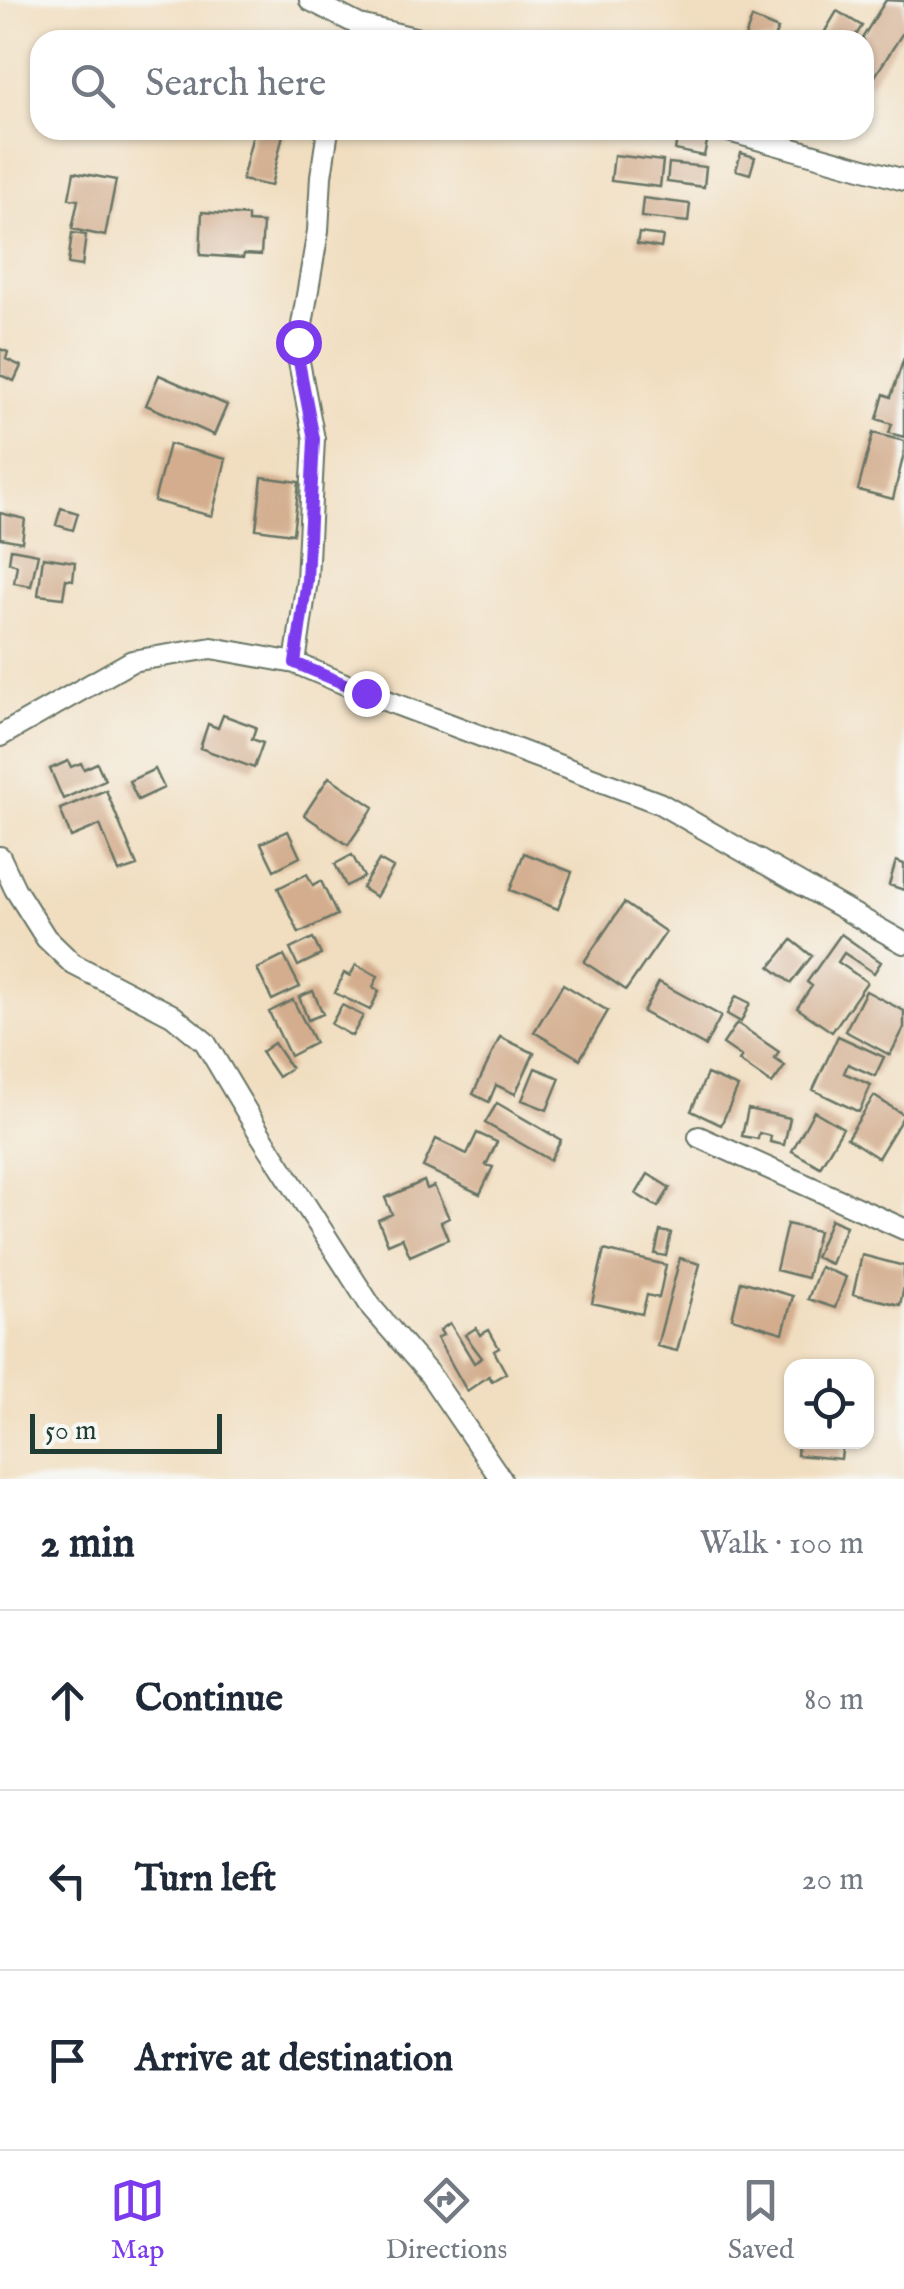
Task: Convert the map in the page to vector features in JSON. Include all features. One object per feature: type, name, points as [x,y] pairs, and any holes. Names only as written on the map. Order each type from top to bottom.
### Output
[{"type":"street","points":[[310,0],[353,30]]},
{"type":"street","points":[[295,663],[307,580],[314,439],[298,342],[318,231],[326,140]]},
{"type":"street","points":[[761,140],[904,180]]},
{"type":"street","points":[[0,736],[132,661],[212,648],[295,663],[659,803],[904,943]]},
{"type":"street","points":[[0,856],[15,889],[46,938],[73,964],[172,1015],[205,1042],[372,1308],[430,1375],[501,1479]]},
{"type":"street","points":[[699,1137],[904,1229]]},
{"type":"building","points":[[886,0],[904,1],[904,31],[874,78],[874,30],[867,30]]},
{"type":"building","points":[[837,11],[862,26],[859,30],[826,30]]},
{"type":"building","points":[[752,18],[778,29],[778,30],[748,30]]},
{"type":"building","points":[[252,140],[282,140],[271,186],[242,180]]},
{"type":"building","points":[[677,140],[707,140],[704,156],[675,150]]},
{"type":"building","points":[[741,153],[755,157],[750,174],[736,170]]},
{"type":"building","points":[[614,155],[663,161],[660,187],[611,181]]},
{"type":"building","points":[[669,163],[706,167],[704,187],[667,182]]},
{"type":"building","points":[[74,172],[116,180],[105,236],[72,229],[78,200],[69,198]]},
{"type":"building","points":[[643,198],[690,204],[688,222],[641,217]]},
{"type":"building","points":[[202,212],[248,216],[248,222],[263,223],[261,255],[200,255]]},
{"type":"building","points":[[72,233],[86,235],[82,266],[68,264]]},
{"type":"building","points":[[639,233],[663,236],[661,248],[637,244]]},
{"type":"building","points":[[0,349],[8,352],[6,359],[21,366],[14,381],[0,375]]},
{"type":"building","points":[[904,358],[904,437],[889,433],[892,424],[877,419],[884,394],[891,397]]},
{"type":"building","points":[[159,375],[227,405],[214,435],[146,405]]},
{"type":"building","points":[[873,433],[904,441],[893,499],[858,490]]},
{"type":"building","points":[[169,444],[226,459],[212,516],[154,501]]},
{"type":"building","points":[[262,477],[299,482],[293,534],[256,529]]},
{"type":"building","points":[[61,508],[78,513],[73,530],[56,525]]},
{"type":"building","points":[[0,513],[25,519],[22,542],[0,538]]},
{"type":"building","points":[[11,549],[38,554],[31,586],[14,583],[17,565],[9,562]]},
{"type":"building","points":[[43,557],[75,562],[73,580],[66,579],[63,598],[38,595]]},
{"type":"building","points":[[223,715],[256,727],[252,739],[263,743],[254,768],[200,748],[208,724],[218,728]]},
{"type":"building","points":[[68,761],[71,767],[81,763],[84,769],[97,763],[105,780],[63,799],[50,769]]},
{"type":"building","points":[[155,769],[164,788],[138,800],[129,781]]},
{"type":"building","points":[[329,777],[374,807],[348,845],[304,815]]},
{"type":"building","points":[[106,790],[137,866],[119,872],[100,825],[71,837],[60,809]]},
{"type":"building","points":[[288,831],[300,857],[274,870],[261,843]]},
{"type":"building","points":[[524,853],[572,872],[558,909],[510,890]]},
{"type":"building","points":[[352,855],[364,877],[346,886],[335,864]]},
{"type":"building","points":[[379,860],[393,868],[376,897],[362,888]]},
{"type":"building","points":[[896,861],[904,864],[904,890],[889,885]]},
{"type":"building","points":[[307,874],[313,885],[321,881],[337,915],[299,933],[278,888]]},
{"type":"building","points":[[624,903],[666,932],[626,990],[584,962]]},
{"type":"building","points":[[841,934],[881,962],[874,973],[844,953],[838,962],[867,982],[832,1032],[797,1008],[812,986],[807,982]]},
{"type":"building","points":[[313,938],[321,955],[298,966],[290,949]]},
{"type":"building","points":[[792,940],[812,956],[791,983],[770,967]]},
{"type":"building","points":[[284,956],[300,987],[272,1000],[257,969]]},
{"type":"building","points":[[356,965],[378,976],[373,987],[379,991],[370,1010],[335,993],[344,973],[350,976]]},
{"type":"building","points":[[659,982],[721,1016],[705,1046],[643,1012]]},
{"type":"building","points":[[563,984],[608,1011],[580,1059],[534,1032]]},
{"type":"building","points":[[313,991],[323,1014],[308,1020],[299,997]]},
{"type":"building","points":[[866,991],[904,1011],[904,1028],[890,1055],[845,1031]]},
{"type":"building","points":[[736,996],[750,1003],[741,1022],[727,1014]]},
{"type":"building","points":[[293,1000],[315,1043],[290,1056],[269,1012]]},
{"type":"building","points":[[342,1005],[363,1016],[352,1036],[331,1024]]},
{"type":"building","points":[[737,1023],[779,1052],[775,1059],[785,1066],[772,1084],[739,1061],[742,1057],[723,1044]]},
{"type":"building","points":[[838,1036],[884,1057],[875,1076],[848,1064],[844,1073],[871,1085],[859,1112],[813,1090]]},
{"type":"building","points":[[500,1037],[534,1053],[515,1094],[496,1085],[489,1102],[473,1094]]},
{"type":"building","points":[[274,1043],[291,1068],[278,1077],[261,1052]]},
{"type":"building","points":[[535,1068],[560,1078],[547,1110],[522,1100]]},
{"type":"building","points":[[707,1074],[738,1087],[721,1125],[691,1111]]},
{"type":"building","points":[[874,1096],[904,1115],[878,1158],[847,1138]]},
{"type":"building","points":[[497,1103],[561,1140],[550,1160],[485,1123]]},
{"type":"building","points":[[748,1109],[790,1118],[784,1145],[770,1142],[771,1136],[759,1133],[758,1139],[742,1136]]},
{"type":"building","points":[[814,1111],[843,1128],[820,1167],[792,1151]]},
{"type":"building","points":[[477,1133],[497,1142],[486,1165],[493,1167],[480,1194],[423,1167],[436,1139],[467,1154]]},
{"type":"building","points":[[648,1174],[670,1188],[658,1207],[636,1194]]},
{"type":"building","points":[[424,1181],[427,1189],[434,1186],[449,1218],[441,1222],[448,1239],[410,1256],[402,1238],[388,1244],[378,1220],[392,1214],[385,1198]]},
{"type":"building","points":[[831,1219],[846,1226],[831,1264],[815,1257]]},
{"type":"building","points":[[787,1224],[818,1231],[807,1278],[776,1270]]},
{"type":"building","points":[[660,1231],[671,1233],[666,1256],[655,1254]]},
{"type":"building","points":[[604,1250],[666,1265],[659,1298],[647,1295],[642,1314],[592,1303]]},
{"type":"building","points":[[862,1255],[904,1266],[900,1305],[853,1294]]},
{"type":"building","points":[[680,1258],[700,1264],[677,1351],[657,1346]]},
{"type":"building","points":[[820,1267],[846,1277],[835,1308],[808,1299]]},
{"type":"building","points":[[741,1281],[793,1296],[783,1333],[732,1318]]},
{"type":"building","points":[[450,1323],[474,1363],[482,1358],[465,1335],[476,1328],[480,1335],[489,1330],[499,1348],[494,1351],[506,1373],[492,1381],[489,1376],[467,1391],[437,1338]]},
{"type":"building","points":[[797,1449],[842,1449],[841,1459],[797,1455]]},
{"type":"route","points":[[298,342],[314,439],[307,580],[295,663],[366,693]]}]
